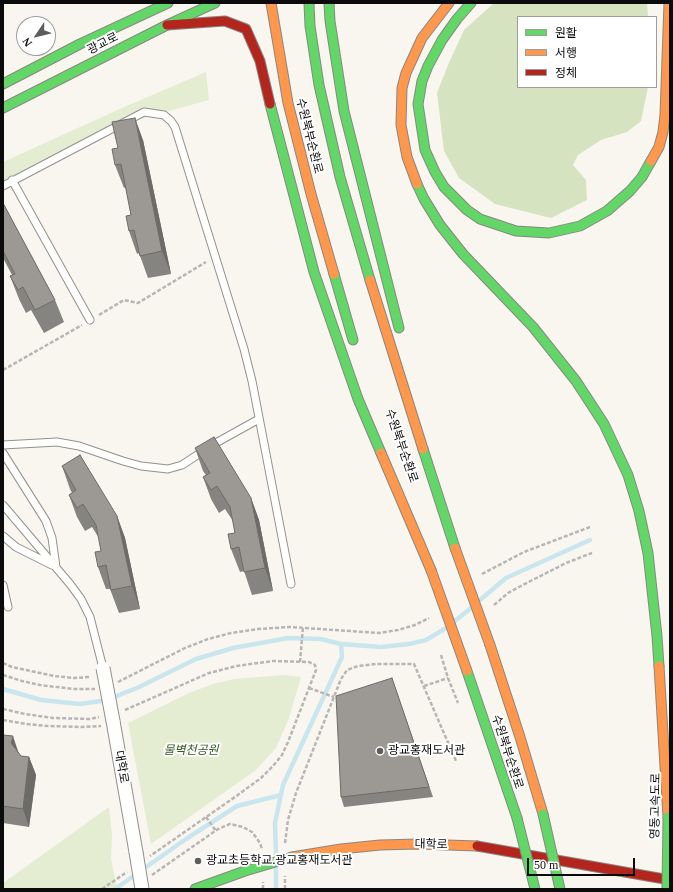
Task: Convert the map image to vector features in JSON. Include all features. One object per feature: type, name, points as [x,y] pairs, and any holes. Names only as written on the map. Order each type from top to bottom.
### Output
[{"type":"main road","name":"광교로","points":[[3,84],[80,44],[168,3]]},
{"type":"main road","name":"광교로","points":[[3,108],[167,25],[215,3]]},
{"type":"main road","name":"수원북부순환로","points":[[271,3],[288,103],[311,194],[357,351]]},
{"type":"main road","name":"수원북부순환로","points":[[309,3],[310,26],[320,85],[340,177],[380,315],[455,548],[490,645],[520,737],[543,814],[560,889]]},
{"type":"main road","points":[[329,3],[330,21],[344,111],[380,257],[402,338]]},
{"type":"main road","points":[[449,3],[422,38],[406,73],[402,88],[401,125],[407,157],[414,180],[440,225],[463,254],[533,327],[576,381],[604,424],[628,475],[639,511],[648,553],[653,595],[657,636],[668,817]]},
{"type":"main road","points":[[471,3],[442,40],[422,81],[418,104],[425,150],[444,187],[456,201],[480,219],[516,231],[549,233],[580,226],[607,211],[630,191],[642,178],[659,147],[666,115],[669,3]]},
{"type":"main road","points":[[167,25],[225,20],[246,28],[260,61],[278,137],[314,272],[358,399],[431,570]]},
{"type":"main road","points":[[424,420],[455,548]]},
{"type":"main road","name":"수원북부순환로","points":[[392,457],[490,736],[517,818],[535,889]]},
{"type":"main road","name":"영동고속도로","points":[[667,889],[670,748]]},
{"type":"main road","name":"대학로","points":[[195,889],[245,871],[292,857],[361,846],[418,844],[488,848],[670,880]]},
{"type":"street","name":"대학로","points":[[103,668],[105,721],[136,852],[142,889]]},
{"type":"lane","points":[[3,186],[144,112],[164,115],[175,127],[214,257],[244,349],[252,381],[291,584]]},
{"type":"lane","points":[[12,180],[90,320]]},
{"type":"lane","points":[[3,445],[57,442],[79,446],[135,464],[168,469],[182,465],[214,444],[259,419]]},
{"type":"lane","points":[[3,452],[46,522],[52,538],[56,567]]},
{"type":"lane","points":[[3,505],[81,599],[90,617],[103,668]]},
{"type":"lane","points":[[3,536],[16,547],[56,567]]},
{"type":"lane","points":[[3,585],[8,607]]},
{"type":"path","points":[[3,370],[124,300],[138,303],[214,257]]},
{"type":"path","points":[[480,575],[524,552],[590,527]]},
{"type":"path","points":[[112,685],[127,679],[185,648],[208,639],[232,633],[258,629],[303,627],[379,633],[415,626],[431,617]]},
{"type":"path","points":[[300,662],[303,627]]},
{"type":"path","points":[[123,710],[209,673],[236,666],[273,661],[308,662],[315,664],[316,670],[288,742],[282,755],[273,766],[261,778],[148,858]]},
{"type":"path","points":[[3,663],[12,668],[54,676],[74,678],[91,677]]},
{"type":"path","points":[[285,844],[288,820],[296,793],[341,679],[347,670],[370,664],[414,664],[456,761]]},
{"type":"path","points":[[3,674],[22,681],[40,685],[73,689],[98,689]]},
{"type":"path","points":[[424,686],[448,678]]},
{"type":"path","points":[[309,688],[334,697]]},
{"type":"path","points":[[3,709],[53,718],[90,718],[105,721]]},
{"type":"path","points":[[3,720],[48,726],[82,727],[105,721]]},
{"type":"path","points":[[206,817],[216,831]]},
{"type":"path","points":[[151,876],[216,831],[230,824],[243,827],[252,832],[260,843],[263,855]]},
{"type":"path","points":[[102,889],[128,871]]},
{"type":"path","points":[[284,889],[285,874]]},
{"type":"path","points":[[263,875],[263,889]]},
{"type":"green space","points":[[494,3],[647,3],[648,16],[517,16],[517,88],[648,88],[641,121],[627,132],[601,140],[578,155],[573,165],[586,180],[587,200],[551,218],[495,204],[459,178],[444,151],[437,93],[464,30]]},
{"type":"green space","points":[[206,72],[209,100],[132,121],[3,186],[3,162]]},
{"type":"green space","name":"물벽천공원","points":[[284,675],[301,677],[289,718],[276,748],[256,770],[151,844],[128,723],[189,693],[213,684],[234,679]]},
{"type":"green space","points":[[109,807],[112,835],[111,859],[117,889],[3,889],[3,883]]},
{"type":"building","points":[[135,118],[162,251],[140,256],[134,230],[129,231],[126,216],[131,215],[121,164],[115,165],[112,149],[118,148],[112,122]]},
{"type":"building","points":[[3,203],[55,300],[35,310],[23,287],[18,290],[10,276],[15,274],[3,251]]},
{"type":"building","points":[[214,437],[251,498],[265,568],[244,572],[239,547],[231,549],[228,534],[235,533],[230,507],[217,486],[211,490],[203,477],[210,473],[195,448]]},
{"type":"building","points":[[80,455],[117,516],[132,586],[111,590],[106,565],[98,567],[95,552],[101,551],[96,525],[83,504],[77,508],[69,495],[76,490],[62,466]]},
{"type":"building","name":"광교홍재도서관","points":[[392,678],[429,787],[341,797],[336,696]]},
{"type":"building","points":[[3,735],[13,736],[11,743],[21,756],[29,757],[23,809],[3,806]]},
{"type":"waterway","points":[[480,600],[506,578],[590,540]]},
{"type":"waterway","points":[[455,621],[471,608]]},
{"type":"waterway","points":[[3,689],[41,700],[80,704],[107,700],[139,687],[196,659],[233,648],[288,638],[321,639],[341,644],[381,647],[409,644],[426,640],[446,628]]},
{"type":"waterway","points":[[276,856],[275,823],[283,785],[342,657],[341,644]]},
{"type":"waterway","points":[[115,889],[186,839],[237,806],[281,795]]},
{"type":"waterway","points":[[276,866],[276,889]]},
{"type":"traffic: fast","points":[[3,84],[80,44],[168,3]]},
{"type":"traffic: fast","points":[[3,108],[167,25],[215,3]]},
{"type":"traffic: fast","points":[[309,3],[310,26],[319,85],[340,177],[370,280]]},
{"type":"traffic: fast","points":[[329,3],[330,21],[344,111],[399,328]]},
{"type":"traffic: fast","points":[[471,3],[442,40],[428,66],[422,81],[418,104],[425,150],[435,172],[444,187],[467,210],[480,219],[516,231],[549,233],[580,226],[607,211],[630,191],[642,177],[651,161]]},
{"type":"traffic: fast","points":[[270,104],[314,272],[358,399],[381,453]]},
{"type":"traffic: fast","points":[[417,184],[424,199],[440,225],[463,254],[533,327],[576,381],[604,424],[628,475],[639,511],[648,553],[659,666]]},
{"type":"traffic: fast","points":[[334,274],[353,340]]},
{"type":"traffic: fast","points":[[423,449],[455,548]]},
{"type":"traffic: fast","points":[[467,671],[517,818]]},
{"type":"traffic: fast","points":[[543,814],[560,889]]},
{"type":"traffic: fast","points":[[667,889],[668,817]]},
{"type":"traffic: fast","points":[[517,818],[535,889]]},
{"type":"traffic: fast","points":[[245,871],[292,857]]},
{"type":"traffic: fast","points":[[195,889],[245,871]]},
{"type":"traffic: slow","points":[[271,3],[288,103],[311,194],[334,274]]},
{"type":"traffic: slow","points":[[417,184],[407,157],[401,125],[402,88],[406,73],[422,38],[449,3]]},
{"type":"traffic: slow","points":[[651,161],[659,147],[665,115],[669,3]]},
{"type":"traffic: slow","points":[[370,280],[423,449]]},
{"type":"traffic: slow","points":[[381,453],[431,570]]},
{"type":"traffic: slow","points":[[455,548],[490,645]]},
{"type":"traffic: slow","points":[[431,570],[467,671]]},
{"type":"traffic: slow","points":[[490,645],[543,814]]},
{"type":"traffic: slow","points":[[659,666],[668,817]]},
{"type":"traffic: slow","points":[[292,857],[341,849],[380,845],[418,844],[477,846]]},
{"type":"traffic: jam","points":[[167,25],[225,21],[246,29],[260,61],[270,104]]},
{"type":"traffic: jam","points":[[477,846],[670,880]]},
{"type":"place","name":"광교홍재도서관","points":[[380,751]]},
{"type":"place","name":"광교초등학교.광교홍재도서관","points":[[198,861]]}]
